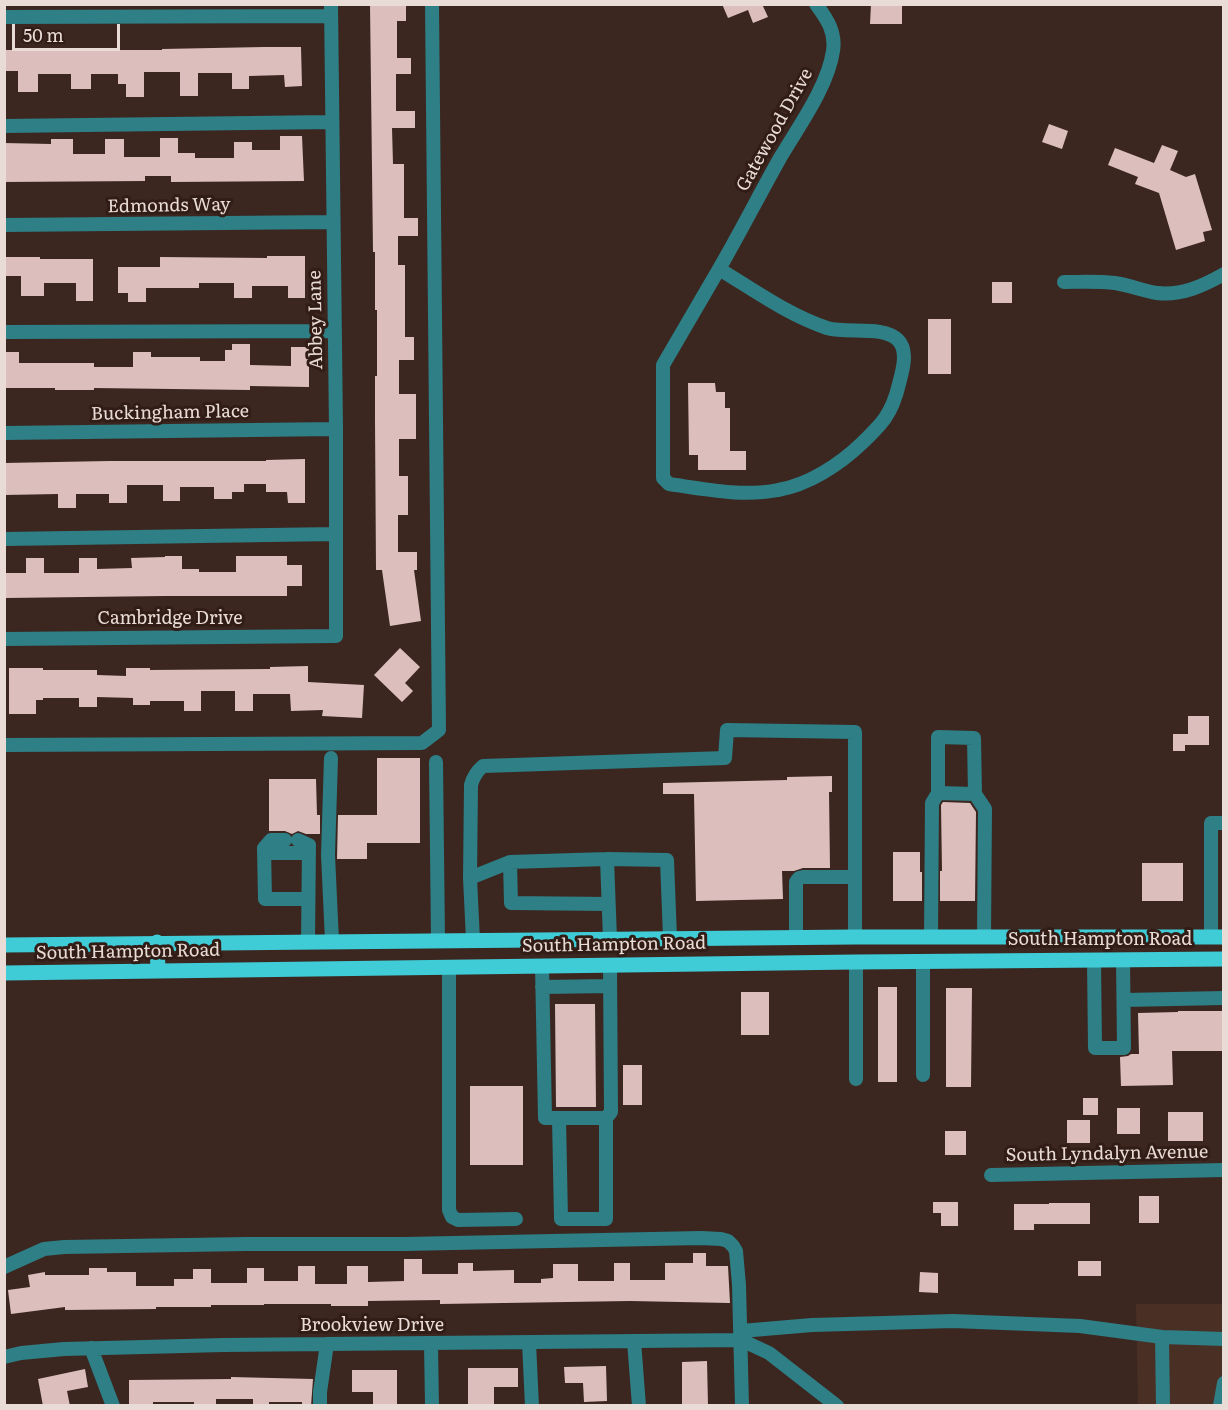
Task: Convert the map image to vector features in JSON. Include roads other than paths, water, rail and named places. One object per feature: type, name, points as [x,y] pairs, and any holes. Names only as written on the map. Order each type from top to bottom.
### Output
[{"type":"main road","points":[[855,937],[856,962]]},
{"type":"main road","points":[[984,937],[984,961]]},
{"type":"main road","name":"South Hampton Road","points":[[4,945],[670,938],[1217,937]]},
{"type":"main road","points":[[609,939],[610,965]]},
{"type":"main road","points":[[473,940],[473,967]]},
{"type":"main road","points":[[157,942],[158,971]]},
{"type":"main road","name":"South Hampton Road","points":[[4,972],[1224,959]]},
{"type":"street","points":[[4,746],[422,743],[439,730],[432,4]]},
{"type":"street","name":"Gatewood Drive","points":[[719,269],[791,313],[830,328],[881,331],[897,339],[902,347],[904,366],[896,399],[883,423],[851,454],[834,466],[792,487],[758,493],[714,491],[669,483],[663,478],[663,365],[826,79],[833,50],[833,35],[828,20],[816,4]]},
{"type":"street","points":[[4,17],[331,10]]},
{"type":"street","name":"Abbey Lane","points":[[331,10],[336,636]]},
{"type":"street","points":[[4,126],[332,123]]},
{"type":"street","name":"Edmonds Way","points":[[4,225],[333,222]]},
{"type":"street","points":[[1064,282],[1102,282],[1166,293],[1183,292],[1205,285],[1224,274]]},
{"type":"street","points":[[4,332],[334,331]]},
{"type":"street","name":"Buckingham Place","points":[[4,433],[336,429]]},
{"type":"street","points":[[4,540],[336,534]]},
{"type":"street","name":"Cambridge Drive","points":[[4,639],[336,636]]},
{"type":"street","points":[[473,940],[470,878],[471,785],[472,778],[483,766],[725,758],[726,730],[855,732],[855,937]]},
{"type":"street","points":[[931,937],[932,803],[938,793],[938,737],[974,738],[975,794],[985,809],[984,937]]},
{"type":"street","points":[[331,758],[328,855],[332,941]]},
{"type":"street","points":[[436,762],[438,940]]},
{"type":"street","points":[[938,793],[975,794]]},
{"type":"street","points":[[1217,937],[1211,823],[1224,823]]},
{"type":"street","points":[[308,899],[265,899],[264,848],[271,840],[292,840],[309,845],[308,941]]},
{"type":"street","points":[[264,853],[308,853]]},
{"type":"street","points":[[607,859],[609,939]]},
{"type":"street","points":[[470,878],[510,862],[667,860],[670,938]]},
{"type":"street","points":[[510,862],[511,903],[608,904]]},
{"type":"street","points":[[796,938],[796,882],[799,878],[855,876]]},
{"type":"street","points":[[1094,960],[1095,1048],[1124,1048],[1123,960]]},
{"type":"street","points":[[923,1075],[924,961]]},
{"type":"street","points":[[856,962],[856,1079]]},
{"type":"street","points":[[559,1118],[561,1219],[606,1219],[606,1119],[611,1112],[610,965]]},
{"type":"street","points":[[542,966],[545,1118],[606,1119]]},
{"type":"street","points":[[449,967],[449,1210],[452,1217],[458,1220],[516,1219]]},
{"type":"street","points":[[542,987],[610,986]]},
{"type":"street","points":[[1124,1000],[1224,998]]},
{"type":"street","name":"South Lyndalyn Avenue","points":[[991,1175],[1224,1170]]},
{"type":"street","points":[[4,1267],[44,1249],[64,1247],[721,1239],[728,1241],[736,1251],[742,1406]]},
{"type":"street","name":"Brookview Drive","points":[[4,1357],[21,1353],[91,1348],[634,1341],[741,1335],[812,1325],[953,1321],[1080,1326],[1162,1337],[1224,1339]]},
{"type":"street","points":[[741,1335],[770,1353],[837,1406]]},
{"type":"street","points":[[1162,1337],[1164,1406]]},
{"type":"street","points":[[634,1341],[639,1406]]},
{"type":"street","points":[[529,1343],[532,1406]]},
{"type":"street","points":[[320,1406],[327,1344]]},
{"type":"street","points":[[431,1344],[432,1406]]},
{"type":"street","points":[[91,1348],[113,1406]]},
{"type":"street","points":[[1220,1406],[1224,1383]]}]
